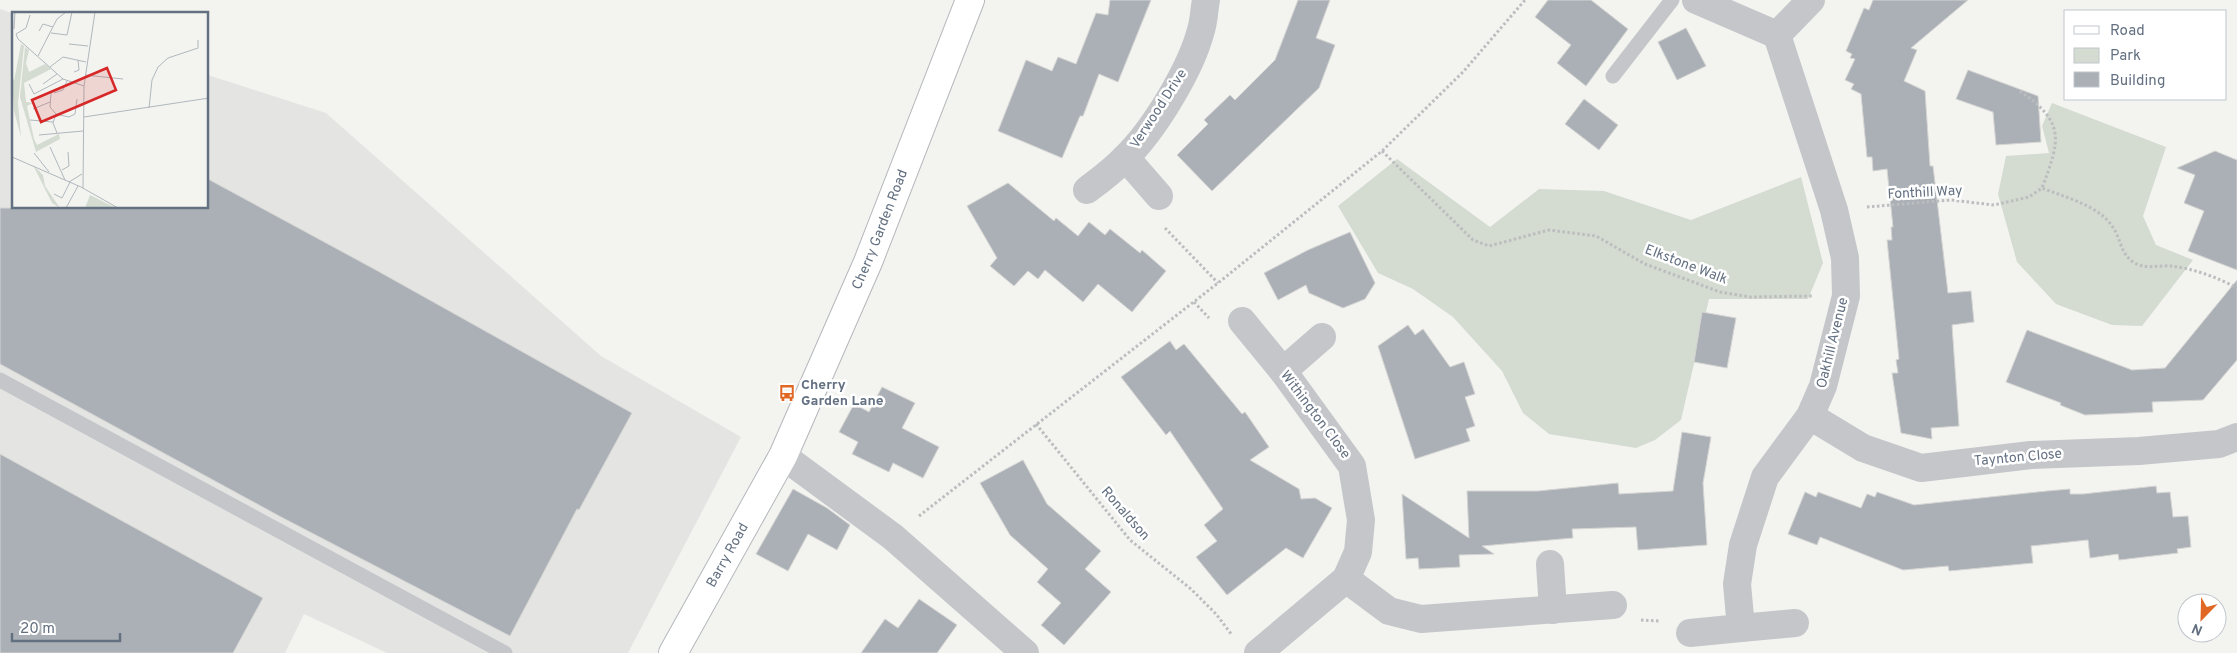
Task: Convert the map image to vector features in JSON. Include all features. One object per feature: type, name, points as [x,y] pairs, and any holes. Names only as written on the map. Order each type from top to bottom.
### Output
[{"type":"main road","name":"Cherry Garden Road","points":[[783,456],[868,262],[970,0]]},
{"type":"main road","name":"Barry Road","points":[[673,653],[783,456]]},
{"type":"street","name":"Verwood Drive","points":[[1087,190],[1126,158],[1146,133],[1177,86],[1191,59],[1201,30],[1206,0]]},
{"type":"street","points":[[1696,0],[1777,35],[1811,0]]},
{"type":"street","name":"Oakhill Avenue","points":[[1741,628],[1737,584],[1743,545],[1765,478],[1810,416],[1823,386],[1846,296],[1845,258],[1834,210],[1777,35]]},
{"type":"street","name":"Verwood Drive","points":[[1126,158],[1160,196]]},
{"type":"street","name":"Withington Close","points":[[1242,321],[1283,371],[1352,466],[1361,520],[1358,552],[1346,579],[1258,653]]},
{"type":"street","points":[[1283,371],[1322,337]]},
{"type":"street","name":"Taynton Close","points":[[1810,416],[1863,448],[1921,468],[2032,455],[2139,451],[2210,444],[2237,438]]},
{"type":"street","points":[[783,456],[893,537],[1025,653]]},
{"type":"street","points":[[1550,564],[1552,610]]},
{"type":"street","points":[[1346,579],[1389,611],[1421,619],[1613,606]]},
{"type":"street","points":[[1690,633],[1796,623]]},
{"type":"lane","points":[[1613,76],[1672,0]]},
{"type":"lane","points":[[0,380],[505,653]]},
{"type":"path","points":[[893,537],[1218,283],[1382,151],[1463,72],[1525,0]]},
{"type":"path","points":[[2020,91],[2036,102],[2056,128],[2056,147],[2042,188],[2077,202],[2102,215],[2113,227],[2120,248],[2134,262],[2148,268],[2172,266],[2200,273],[2237,288]]},
{"type":"path","name":"Elkstone Walk","points":[[1382,151],[1473,240],[1489,246],[1549,230],[1596,236],[1645,264],[1720,292],[1750,297],[1846,296]]},
{"type":"path","name":"Fonthill Way","points":[[1834,210],[1951,200],[1994,205],[2029,197],[2042,188]]},
{"type":"path","points":[[1160,196],[1158,221],[1218,283]]},
{"type":"path","name":"Ronaldson","points":[[1036,424],[1130,540],[1191,589],[1216,614],[1234,638]]},
{"type":"path","points":[[1613,606],[1630,619],[1674,621],[1690,633]]},
{"type":"shaded area","points":[[0,9],[12,13],[12,209],[209,209],[209,75],[326,113],[601,356],[741,437],[628,653],[387,653],[304,614],[285,653],[0,653]]},
{"type":"green space","points":[[2052,103],[2166,147],[2143,216],[2156,245],[2193,260],[2142,326],[2112,325],[2056,304],[2017,262],[1998,194],[2006,156],[2049,153],[2042,126]]},
{"type":"green space","points":[[1397,159],[1490,227],[1539,189],[1604,191],[1691,220],[1801,177],[1823,263],[1808,299],[1709,299],[1681,420],[1655,440],[1636,448],[1549,434],[1523,413],[1502,371],[1453,317],[1413,289],[1378,273],[1338,206]]},
{"type":"building","points":[[1110,0],[1151,0],[1118,82],[1099,74],[1083,116],[1080,116],[1062,158],[998,131],[1026,60],[1052,71],[1058,57],[1076,64],[1096,13],[1108,15]]},
{"type":"building","points":[[1298,0],[1330,0],[1316,38],[1335,45],[1319,88],[1212,191],[1177,155],[1208,124],[1204,120],[1230,95],[1235,100],[1275,60]]},
{"type":"building","points":[[1548,0],[1591,0],[1628,29],[1586,86],[1557,63],[1571,45],[1535,17]]},
{"type":"building","points":[[1873,0],[1968,0],[1911,48],[1917,50],[1904,81],[1925,91],[1930,166],[1933,166],[1948,293],[1971,291],[1974,322],[1952,325],[1959,426],[1931,428],[1932,439],[1901,433],[1892,373],[1898,373],[1896,360],[1899,359],[1887,240],[1892,240],[1891,227],[1893,227],[1887,169],[1873,171],[1872,157],[1867,157],[1861,94],[1851,89],[1854,84],[1845,80],[1855,59],[1850,58],[1852,54],[1846,51],[1864,8],[1869,10]]},
{"type":"building","points":[[1686,28],[1706,66],[1677,80],[1658,42]]},
{"type":"building","points":[[1968,70],[2038,96],[2041,142],[1996,145],[1993,112],[1956,99]]},
{"type":"building","points":[[1584,99],[1618,125],[1599,150],[1565,124]]},
{"type":"building","points":[[2215,151],[2237,160],[2237,270],[2188,251],[2204,211],[2184,203],[2195,175],[2177,168]]},
{"type":"building","points":[[209,180],[632,413],[579,510],[577,509],[510,636],[281,517],[0,364],[0,208],[209,209]]},
{"type":"building","points":[[1008,183],[1054,221],[1056,218],[1078,236],[1089,222],[1105,235],[1110,229],[1140,253],[1142,250],[1166,271],[1132,312],[1098,284],[1083,302],[1045,270],[1038,279],[1028,271],[1014,286],[990,266],[997,258],[967,206]]},
{"type":"building","points":[[1350,232],[1375,283],[1365,299],[1343,308],[1309,293],[1306,285],[1278,300],[1264,273],[1308,250]]},
{"type":"building","points":[[2237,280],[2237,360],[2203,400],[2152,402],[2153,412],[2085,415],[2060,405],[2061,403],[2006,382],[2027,330],[2132,370],[2165,368]]},
{"type":"building","points":[[1702,312],[1736,318],[1727,368],[1694,362]]},
{"type":"building","points":[[1408,325],[1415,335],[1423,329],[1450,367],[1464,362],[1475,394],[1465,397],[1475,426],[1466,429],[1470,441],[1415,459],[1378,346]]},
{"type":"building","points":[[1170,341],[1176,350],[1184,344],[1242,414],[1245,412],[1269,447],[1250,460],[1299,489],[1301,499],[1315,498],[1332,508],[1303,558],[1286,548],[1227,595],[1196,557],[1217,541],[1204,525],[1223,509],[1170,431],[1166,435],[1121,377]]},
{"type":"building","points":[[882,387],[915,403],[902,428],[939,447],[923,478],[893,463],[889,472],[852,454],[858,442],[839,432],[854,404],[869,412]]},
{"type":"building","points":[[1682,432],[1711,437],[1703,483],[1707,545],[1638,550],[1636,527],[1572,529],[1573,538],[1482,546],[1494,554],[1459,555],[1460,567],[1419,569],[1418,558],[1406,559],[1402,494],[1469,538],[1467,491],[1538,491],[1618,483],[1619,494],[1673,491]]},
{"type":"building","points":[[0,454],[263,598],[233,653],[0,653]]},
{"type":"building","points":[[1023,460],[1047,504],[1101,551],[1085,569],[1111,592],[1064,645],[1041,625],[1061,603],[1037,582],[1048,569],[1010,535],[980,483]]},
{"type":"building","points":[[2156,486],[2157,493],[2170,492],[2173,517],[2188,516],[2191,547],[2177,549],[2178,553],[2119,560],[2118,554],[2090,558],[2088,540],[2031,546],[2033,563],[1949,571],[1948,566],[1903,570],[1820,537],[1817,545],[1788,534],[1805,492],[1816,497],[1818,492],[1861,508],[1867,494],[1875,497],[1877,492],[1914,505],[2070,489],[2070,494],[2083,494]]},
{"type":"building","points":[[793,489],[827,508],[850,525],[837,550],[808,534],[788,571],[756,554]]},
{"type":"building","points":[[919,599],[957,625],[937,653],[861,653],[885,619],[898,628]]},
{"type":"place","name":"Cherry Garden Lane","points":[[787,393]]}]
